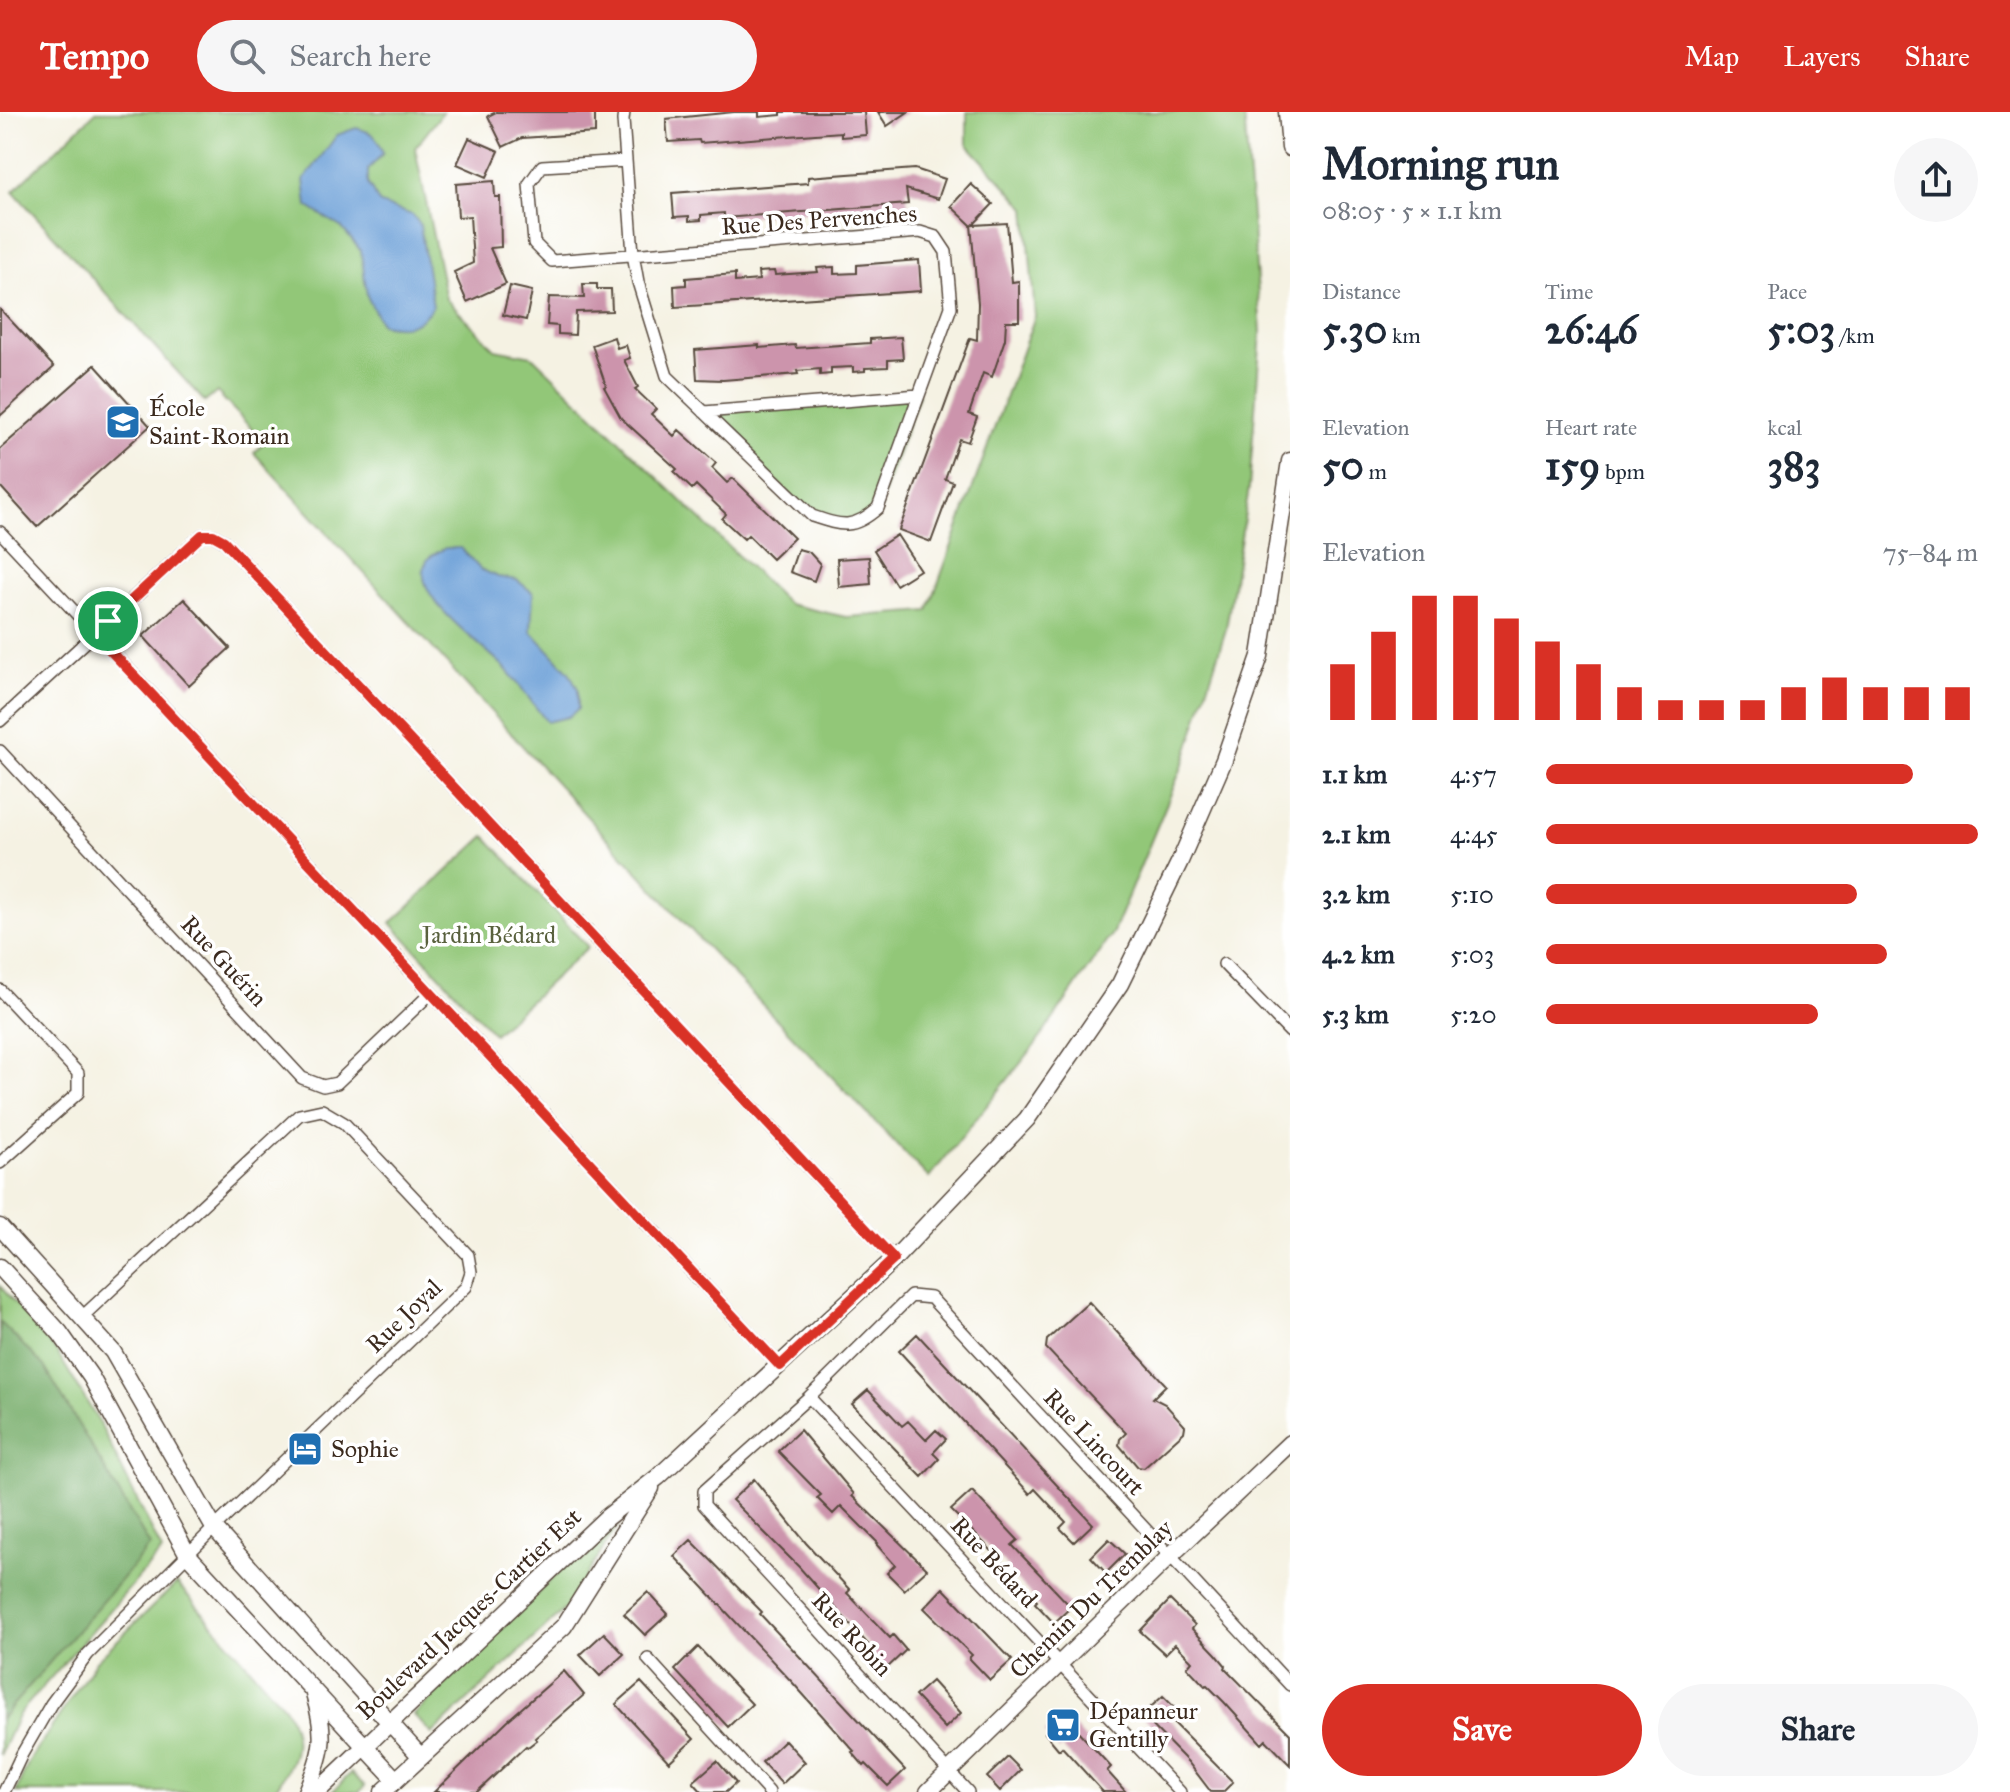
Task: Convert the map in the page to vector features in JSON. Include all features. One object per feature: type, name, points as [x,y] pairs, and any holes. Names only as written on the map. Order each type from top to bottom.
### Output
[{"type":"main road","points":[[1287,112],[1290,148]]},
{"type":"main road","name":"Boulevard Jacques-Cartier Est","points":[[317,1792],[606,1518],[658,1477],[894,1259],[1027,1119],[1120,984],[1180,861],[1224,760],[1260,656],[1290,461]]},
{"type":"main road","points":[[0,1227],[113,1352],[214,1528],[421,1757]]},
{"type":"main road","points":[[0,1267],[60,1333],[91,1377],[188,1555],[396,1780]]},
{"type":"main road","name":"Chemin Du Tremblay","points":[[928,1792],[1290,1443]]},
{"type":"main road","name":"Boulevard Jacques-Cartier Est","points":[[383,1792],[564,1626],[658,1477]]},
{"type":"main road","points":[[306,1792],[324,1741],[312,1688]]},
{"type":"street","name":"Rue Des Pervenches","points":[[624,114],[633,254],[638,282],[667,376],[812,516],[835,523],[862,522],[878,508],[951,307],[946,252],[936,237],[920,232],[633,254]]},
{"type":"street","points":[[626,161],[542,166],[529,184],[534,243],[552,261],[633,254]]},
{"type":"street","points":[[704,412],[919,395]]},
{"type":"street","points":[[0,532],[780,1366]]},
{"type":"street","points":[[0,721],[202,535],[213,535],[224,541],[894,1259]]},
{"type":"street","name":"Rue Guérin","points":[[0,751],[302,1078],[323,1086],[337,1083],[431,993]]},
{"type":"street","points":[[1224,964],[1290,1032]]},
{"type":"street","points":[[0,990],[78,1073],[78,1093],[0,1163]]},
{"type":"street","name":"Rue Joyal","points":[[4,1792],[51,1704],[88,1654],[214,1528],[466,1287],[471,1272],[468,1255],[344,1123],[322,1110],[299,1115],[82,1317]]},
{"type":"street","name":"Rue Lincourt","points":[[809,1397],[911,1296],[931,1298],[1290,1685]]},
{"type":"street","name":"Rue Robin","points":[[809,1397],[704,1491],[704,1505],[968,1792]]},
{"type":"street","name":"Rue Bédard","points":[[809,1397],[1180,1792]]},
{"type":"street","points":[[648,1659],[769,1792]]},
{"type":"green space","points":[[96,112],[443,112],[415,148],[446,299],[495,349],[532,356],[788,604],[846,617],[928,611],[1035,316],[1026,208],[967,144],[967,112],[1244,112],[1261,332],[1249,488],[1226,629],[1185,760],[1113,932],[1036,1044],[929,1178],[703,943],[254,453],[264,442],[217,392],[205,402],[13,191]]},
{"type":"green space","points":[[919,395],[878,508],[862,522],[812,516],[704,412]]},
{"type":"green space","name":"Jardin Bédard","points":[[485,836],[588,947],[494,1034],[391,923]]},
{"type":"green space","points":[[0,1286],[57,1352],[99,1422],[162,1551],[19,1714],[0,1755]]},
{"type":"green space","points":[[0,1322],[44,1366],[150,1546],[0,1720]]},
{"type":"green space","points":[[613,1518],[619,1524],[566,1608],[432,1734],[414,1715]]},
{"type":"green space","points":[[177,1583],[285,1708],[291,1720],[295,1731],[294,1752],[287,1771],[273,1792],[16,1792],[29,1761],[96,1661]]},
{"type":"green space","points":[[351,1773],[365,1786],[359,1792],[332,1792]]},
{"type":"water","points":[[356,128],[374,136],[383,153],[368,170],[368,184],[380,204],[413,215],[420,225],[433,305],[423,318],[411,325],[381,324],[367,296],[361,251],[342,228],[307,206],[304,180],[337,135]]},
{"type":"water","points":[[445,548],[461,548],[480,569],[498,577],[517,580],[533,593],[531,631],[569,672],[578,689],[578,709],[568,717],[547,722],[505,668],[436,602],[423,572],[429,558]]},
{"type":"building","points":[[496,112],[595,112],[595,133],[522,138],[503,147],[488,116]]},
{"type":"building","points":[[759,112],[759,117],[781,115],[781,112],[864,112],[866,135],[841,137],[841,132],[700,143],[699,140],[668,142],[666,119]]},
{"type":"building","points":[[878,112],[908,112],[887,126]]},
{"type":"building","points":[[469,138],[499,151],[487,177],[457,164]]},
{"type":"building","points":[[915,169],[945,179],[938,199],[906,189],[908,204],[724,218],[724,213],[701,215],[701,220],[689,221],[689,216],[674,217],[672,193],[808,183],[808,177]]},
{"type":"building","points":[[494,181],[495,197],[500,197],[501,247],[490,248],[506,284],[467,302],[454,272],[473,263],[470,216],[458,217],[456,184]]},
{"type":"building","points":[[971,184],[993,204],[973,225],[1007,223],[1012,282],[1019,281],[1019,321],[1006,321],[1005,339],[992,377],[983,373],[969,414],[977,417],[968,442],[959,439],[945,479],[953,482],[931,542],[899,530],[970,338],[977,340],[978,303],[971,225],[951,206]]},
{"type":"building","points":[[919,260],[921,291],[675,307],[674,286],[686,285],[686,278],[735,274],[735,282],[759,280],[758,272],[774,271],[775,275],[818,272],[817,268],[834,267],[834,274],[857,273],[857,265]]},
{"type":"building","points":[[583,284],[597,284],[597,289],[611,289],[612,311],[576,312],[575,335],[558,334],[558,326],[547,325],[549,297],[584,298]]},
{"type":"building","points":[[510,286],[532,291],[526,320],[503,315]]},
{"type":"building","points":[[0,309],[54,367],[0,416]]},
{"type":"building","points":[[614,337],[617,348],[626,345],[630,358],[624,360],[638,387],[635,389],[656,409],[651,414],[674,436],[679,430],[716,463],[712,468],[727,483],[733,478],[794,538],[772,559],[748,535],[744,539],[722,519],[726,514],[696,485],[692,489],[674,472],[677,469],[621,418],[604,387],[592,345]]},
{"type":"building","points":[[901,337],[903,359],[888,360],[888,367],[853,372],[853,367],[831,368],[831,374],[820,375],[820,369],[797,371],[798,374],[697,379],[695,350],[759,345],[759,348],[795,345],[796,348],[870,343],[870,339]]},
{"type":"building","points":[[95,365],[150,426],[37,527],[0,486],[0,449]]},
{"type":"building","points":[[897,535],[920,570],[896,585],[874,550]]},
{"type":"building","points":[[798,549],[809,552],[820,564],[814,581],[790,572]]},
{"type":"building","points":[[869,557],[871,584],[839,587],[837,559]]},
{"type":"building","points":[[184,599],[230,648],[189,686],[143,636]]},
{"type":"building","points":[[1089,1302],[1166,1385],[1153,1398],[1165,1404],[1185,1426],[1184,1432],[1144,1468],[1138,1467],[1119,1445],[1126,1433],[1046,1348],[1047,1340]]},
{"type":"building","points":[[917,1334],[1093,1524],[1074,1542],[1060,1528],[1066,1522],[1035,1489],[1030,1494],[899,1351]]},
{"type":"building","points":[[868,1390],[902,1426],[908,1421],[926,1440],[936,1430],[946,1439],[933,1453],[939,1459],[922,1477],[852,1404]]},
{"type":"building","points":[[800,1430],[854,1494],[852,1496],[927,1569],[904,1590],[887,1573],[895,1565],[878,1543],[841,1506],[833,1514],[817,1498],[821,1495],[778,1451]]},
{"type":"building","points":[[754,1479],[806,1543],[850,1590],[847,1593],[890,1638],[893,1635],[906,1650],[886,1669],[872,1654],[875,1652],[799,1567],[732,1500]]},
{"type":"building","points":[[972,1491],[1018,1540],[1012,1545],[1071,1607],[1054,1623],[1006,1569],[1008,1567],[951,1510]]},
{"type":"building","points":[[1109,1539],[1125,1554],[1106,1573],[1091,1557]]},
{"type":"building","points":[[691,1540],[762,1612],[760,1614],[905,1770],[888,1786],[866,1764],[864,1766],[792,1682],[674,1556]]},
{"type":"building","points":[[943,1588],[1012,1660],[990,1680],[969,1658],[972,1655],[924,1608]]},
{"type":"building","points":[[648,1592],[668,1614],[645,1635],[624,1614]]},
{"type":"building","points":[[1170,1600],[1195,1625],[1192,1629],[1225,1668],[1290,1734],[1290,1765],[1266,1740],[1262,1744],[1205,1686],[1187,1667],[1192,1661],[1175,1644],[1165,1654],[1140,1631]]},
{"type":"building","points":[[604,1633],[624,1654],[600,1676],[580,1655]]},
{"type":"building","points":[[698,1647],[752,1704],[728,1727],[675,1670]]},
{"type":"building","points":[[564,1671],[584,1695],[535,1738],[537,1740],[526,1746],[477,1792],[434,1792],[507,1721]]},
{"type":"building","points":[[932,1681],[961,1713],[945,1728],[915,1696]]},
{"type":"building","points":[[641,1682],[694,1739],[669,1762],[616,1704]]},
{"type":"building","points":[[1163,1696],[1176,1709],[1168,1717],[1233,1782],[1223,1792],[1211,1792],[1188,1762],[1142,1715]]},
{"type":"building","points":[[1064,1716],[1111,1767],[1107,1771],[1126,1792],[1103,1792],[1045,1733]]},
{"type":"building","points":[[785,1740],[805,1762],[782,1784],[762,1762]]},
{"type":"building","points":[[1008,1757],[1021,1770],[1000,1791],[987,1777]]},
{"type":"building","points":[[717,1761],[736,1783],[726,1792],[702,1792],[693,1782]]},
{"type":"place","name":"École Saint-Romain","points":[[123,422]]},
{"type":"place","name":"Sophie","points":[[305,1449]]},
{"type":"place","name":"Dépanneur Gentilly","points":[[1063,1725]]},
{"type":"route","points":[[202,535],[213,535],[224,541],[894,1259],[780,1366],[95,634],[108,621],[202,535]]}]
